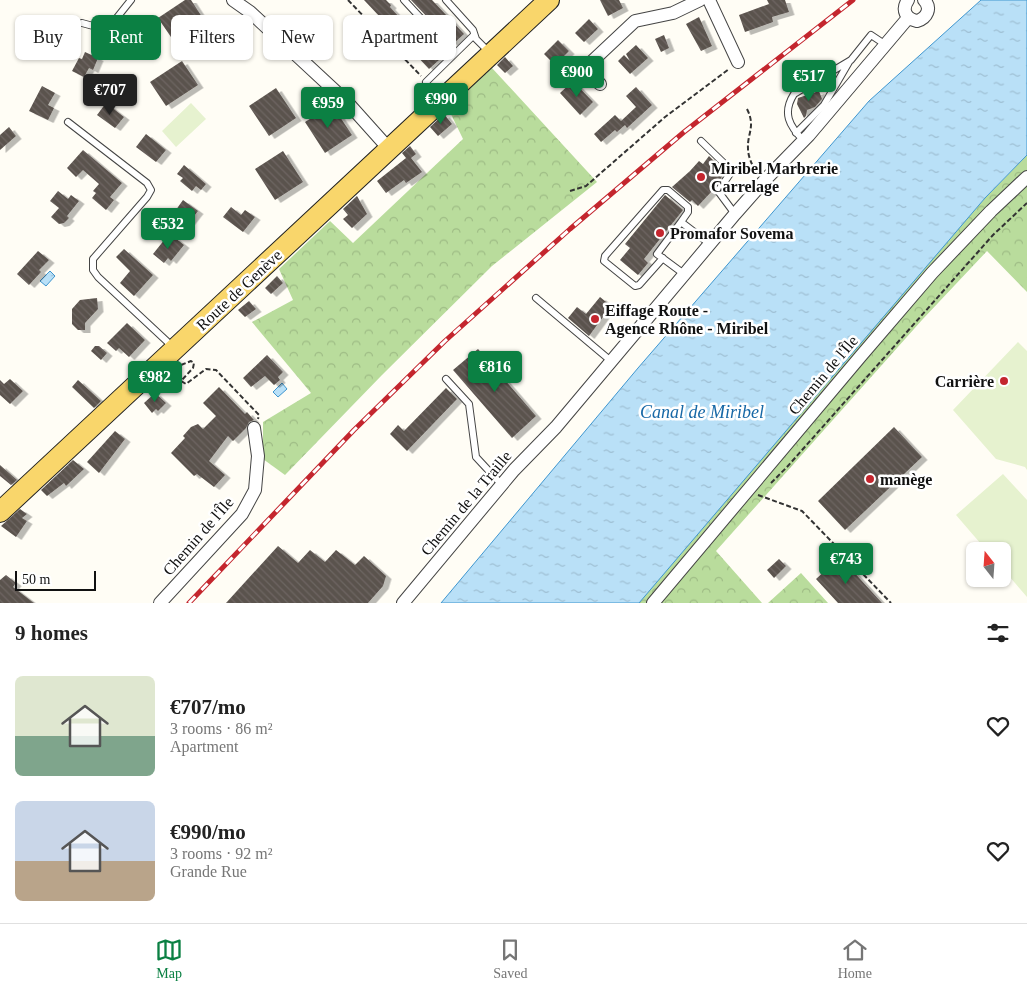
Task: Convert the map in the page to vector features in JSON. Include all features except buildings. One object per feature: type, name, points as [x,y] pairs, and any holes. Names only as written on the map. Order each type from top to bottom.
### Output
[{"type":"main road","name":"Route de Genève","points":[[0,512],[121,394],[176,355],[549,0]]},
{"type":"street","points":[[233,0],[250,12],[347,102],[390,150]]},
{"type":"street","points":[[600,84],[585,68],[635,21],[673,13],[700,0]]},
{"type":"street","points":[[709,0],[738,62]]},
{"type":"street","points":[[908,0],[904,10],[908,18],[918,21],[924,18],[928,12],[928,1]]},
{"type":"street","name":"Chemin de la Traille","points":[[403,603],[502,485],[556,427],[800,137],[886,45],[908,18]]},
{"type":"street","name":"Chemin de l'Île","points":[[654,603],[926,280],[990,211],[1027,177]]},
{"type":"street","name":"Chemin de l'Île","points":[[160,603],[242,514],[251,498],[255,490],[258,456],[254,428]]},
{"type":"lane","points":[[119,15],[130,0]]},
{"type":"lane","points":[[404,0],[418,15]]},
{"type":"lane","points":[[446,0],[473,30],[476,39],[491,55]]},
{"type":"lane","points":[[82,23],[91,25]]},
{"type":"lane","points":[[456,52],[474,35]]},
{"type":"lane","points":[[851,60],[794,94],[789,103],[788,112],[790,125],[800,137],[824,105],[851,60],[871,36],[886,45]]},
{"type":"lane","points":[[426,82],[448,60]]},
{"type":"lane","points":[[68,122],[147,183],[151,190],[93,259],[93,267],[98,277],[176,355]]},
{"type":"lane","points":[[701,141],[732,171],[718,191],[735,214]]},
{"type":"lane","points":[[663,258],[640,285],[635,286],[604,261],[605,256],[663,190],[668,190],[688,207],[688,212],[657,254],[663,258],[684,274]]},
{"type":"lane","points":[[681,222],[710,244]]},
{"type":"lane","points":[[536,298],[611,361]]},
{"type":"lane","points":[[446,379],[469,404],[476,457],[502,485]]},
{"type":"path","points":[[348,0],[426,82]]},
{"type":"path","points":[[570,191],[586,186],[665,117],[738,62]]},
{"type":"path","points":[[746,109],[749,114],[751,128],[747,147],[750,159],[755,170],[765,180]]},
{"type":"path","points":[[766,489],[993,235],[1027,203]]},
{"type":"path","points":[[176,355],[182,366],[189,362],[194,363],[181,381],[183,383],[190,382],[206,369],[216,370],[260,415],[254,428]]},
{"type":"path","points":[[759,496],[802,511],[891,603]]},
{"type":"green space","points":[[492,68],[597,182],[492,266],[285,475],[263,459],[263,422],[311,393],[252,322],[293,300],[279,269],[330,221],[353,243],[463,139],[448,108]]},
{"type":"green space","points":[[191,103],[206,119],[176,147],[162,131]]},
{"type":"green space","points":[[1027,155],[1027,292],[987,251],[922,320],[716,551],[762,603],[627,603],[985,198]]},
{"type":"green space","name":"Carrière","points":[[1018,342],[1027,351],[1027,470],[1025,467],[996,459],[953,410]]},
{"type":"green space","points":[[1003,474],[1027,500],[1027,597],[1011,578],[1011,542],[979,542],[956,515]]},
{"type":"green space","points":[[801,573],[828,603],[768,603]]},
{"type":"water","name":"Canal de Miribel","points":[[981,0],[1027,0],[1027,155],[985,198],[639,603],[441,603],[638,368],[869,101]]},
{"type":"water","points":[[50,271],[55,276],[46,286],[40,281]]},
{"type":"water","points":[[282,383],[287,389],[278,397],[273,392]]},
{"type":"railway","points":[[189,603],[354,430],[445,341],[570,229],[684,132],[853,0]]},
{"type":"place","name":"Miribel Marbrerie Carrelage","points":[[701,177]]},
{"type":"place","name":"Promafor Sovema","points":[[660,233]]},
{"type":"place","name":"Eiffage Route - Agence Rhône - Miribel","points":[[595,319]]},
{"type":"place","name":"Carrière","points":[[1004,381]]},
{"type":"place","name":"manège","points":[[870,479]]}]
